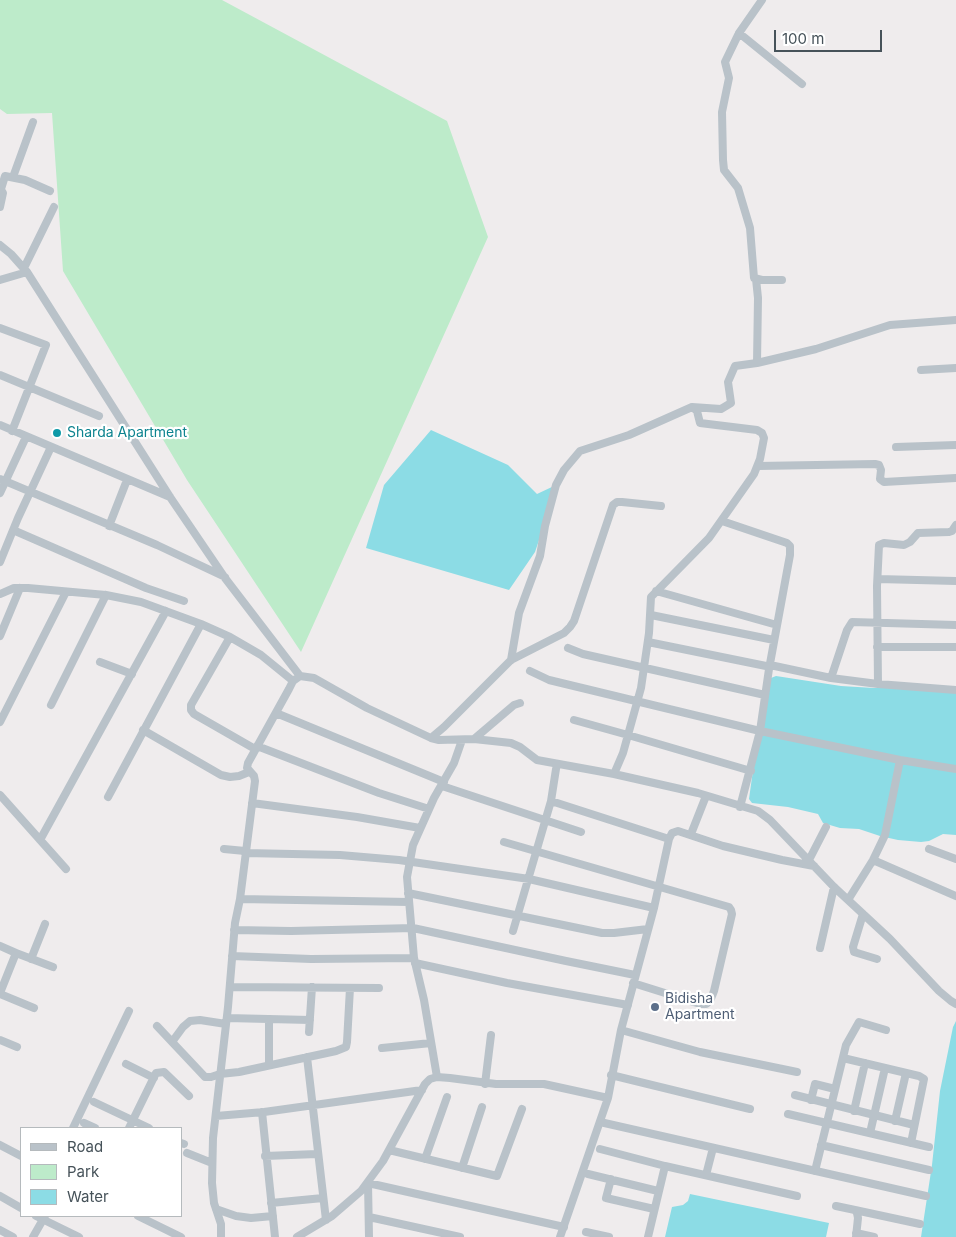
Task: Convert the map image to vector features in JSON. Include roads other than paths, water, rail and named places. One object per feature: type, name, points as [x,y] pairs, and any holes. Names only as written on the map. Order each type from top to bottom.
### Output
[{"type":"street","points":[[756,363],[758,298],[756,279],[753,273],[750,228],[738,188],[726,174],[723,160],[722,112],[729,78],[725,62],[739,33],[762,0]]},
{"type":"street","points":[[739,33],[802,84]]},
{"type":"street","points":[[13,177],[33,122]]},
{"type":"street","points":[[0,208],[3,193],[1,188],[5,176],[24,180],[50,191]]},
{"type":"street","points":[[0,280],[25,270],[54,207]]},
{"type":"street","points":[[0,245],[25,270],[170,497],[225,578],[300,676]]},
{"type":"street","points":[[756,279],[782,280]]},
{"type":"street","points":[[511,660],[519,613],[540,556],[545,526],[556,484],[564,470],[580,451],[629,435],[692,407],[721,409],[731,404],[728,382],[734,366],[756,363],[816,349],[890,325],[956,320]]},
{"type":"street","points":[[0,328],[46,345],[12,431]]},
{"type":"street","points":[[921,370],[956,368]]},
{"type":"street","points":[[0,375],[99,416]]},
{"type":"street","points":[[614,774],[628,735],[644,669],[651,615],[651,598],[698,551],[722,521],[758,466],[764,438],[762,433],[757,430],[700,423],[697,411],[692,407]]},
{"type":"street","points":[[0,425],[50,448],[170,497]]},
{"type":"street","points":[[0,493],[2,480],[26,437]]},
{"type":"street","points":[[896,448],[956,445]]},
{"type":"street","points":[[0,562],[29,491],[50,448]]},
{"type":"street","points":[[758,466],[876,464],[879,465],[881,470],[880,479],[884,482],[956,478]]},
{"type":"street","points":[[2,480],[157,546],[225,578]]},
{"type":"street","points":[[109,526],[128,480]]},
{"type":"street","points":[[430,738],[444,727],[511,660],[570,627],[577,612],[613,505],[617,502],[622,502],[661,506]]},
{"type":"street","points":[[722,521],[787,543],[790,546],[760,731],[740,807]]},
{"type":"street","points":[[878,684],[879,544],[904,545],[910,542],[918,533],[949,532],[956,525]]},
{"type":"street","points":[[13,530],[146,588],[184,601]]},
{"type":"street","points":[[878,579],[956,581]]},
{"type":"street","points":[[0,594],[20,588],[106,595],[141,602],[230,637],[261,655],[293,681]]},
{"type":"street","points":[[0,636],[20,588]]},
{"type":"street","points":[[141,602],[146,588]]},
{"type":"street","points":[[656,591],[777,624]]},
{"type":"street","points":[[0,722],[66,592]]},
{"type":"street","points":[[51,705],[106,595]]},
{"type":"street","points":[[40,840],[166,611]]},
{"type":"street","points":[[651,615],[774,640]]},
{"type":"street","points":[[831,678],[849,624],[856,621],[956,624]]},
{"type":"street","points":[[108,797],[201,624]]},
{"type":"street","points":[[230,637],[191,705],[191,710],[194,714],[256,748],[379,793],[429,809]]},
{"type":"street","points":[[648,642],[831,678],[956,690]]},
{"type":"street","points":[[877,647],[956,647]]},
{"type":"street","points":[[568,648],[583,654],[644,669],[765,695]]},
{"type":"street","points":[[100,662],[132,674]]},
{"type":"street","points":[[530,672],[549,680],[760,731],[900,760],[956,769]]},
{"type":"street","points":[[221,1237],[221,1224],[216,1209],[212,1183],[212,1163],[234,930],[240,899],[255,781],[254,776],[247,768],[293,681],[300,676],[314,678],[366,708],[430,738],[439,740],[474,739],[511,743],[520,746],[537,760],[614,774],[706,796],[758,811],[834,887],[890,939],[939,991],[956,1004]]},
{"type":"street","points":[[474,739],[514,705],[520,703]]},
{"type":"street","points":[[276,713],[443,784],[581,832]]},
{"type":"street","points":[[574,720],[751,771]]},
{"type":"street","points":[[143,730],[221,775],[230,777],[249,772]]},
{"type":"street","points":[[437,1078],[424,1000],[415,961],[408,893],[409,862],[420,828],[458,754],[462,740]]},
{"type":"street","points":[[848,900],[873,860],[888,826],[900,760]]},
{"type":"street","points":[[513,932],[538,852],[551,801],[556,769]]},
{"type":"street","points":[[0,795],[66,869]]},
{"type":"street","points":[[691,834],[706,796]]},
{"type":"street","points":[[551,801],[669,839]]},
{"type":"street","points":[[252,803],[357,817],[420,828]]},
{"type":"street","points":[[812,863],[826,827]]},
{"type":"street","points":[[560,1237],[608,1098],[621,1030],[672,833],[678,831],[691,834],[723,846],[782,860],[812,863]]},
{"type":"street","points":[[504,842],[729,907],[732,914],[710,1001],[706,1004],[700,1004],[633,983]]},
{"type":"street","points":[[224,849],[245,852],[366,856],[529,878],[654,908]]},
{"type":"street","points":[[929,849],[956,858]]},
{"type":"street","points":[[873,860],[956,896]]},
{"type":"street","points":[[820,948],[834,887]]},
{"type":"street","points":[[408,893],[602,933],[648,929]]},
{"type":"street","points":[[240,899],[409,902]]},
{"type":"street","points":[[863,914],[854,952],[877,959]]},
{"type":"street","points":[[31,959],[44,924]]},
{"type":"street","points":[[234,930],[292,931],[413,928],[635,974]]},
{"type":"street","points":[[0,946],[53,967]]},
{"type":"street","points":[[16,953],[0,994],[34,1008]]},
{"type":"street","points":[[232,956],[415,961],[515,985],[628,1005]]},
{"type":"street","points":[[230,987],[379,988]]},
{"type":"street","points":[[310,1032],[312,987]]},
{"type":"street","points":[[157,1026],[205,1077],[211,1077],[336,1051],[346,1047],[350,988]]},
{"type":"street","points":[[72,1127],[129,1012]]},
{"type":"street","points":[[269,1019],[269,1065]]},
{"type":"street","points":[[172,1042],[190,1021],[310,1020]]},
{"type":"street","points":[[815,1171],[846,1045],[858,1023],[886,1030]]},
{"type":"street","points":[[621,1030],[700,1052],[797,1072]]},
{"type":"street","points":[[486,1084],[491,1035]]},
{"type":"street","points":[[0,1040],[17,1047]]},
{"type":"street","points":[[382,1048],[431,1042]]},
{"type":"street","points":[[307,1057],[326,1220]]},
{"type":"street","points":[[843,1058],[922,1077],[924,1080],[911,1143]]},
{"type":"street","points":[[126,1064],[154,1078]]},
{"type":"street","points":[[854,1111],[865,1064]]},
{"type":"street","points":[[870,1133],[885,1068]]},
{"type":"street","points":[[131,1124],[156,1073],[164,1072],[189,1096]]},
{"type":"street","points":[[895,1121],[906,1073]]},
{"type":"street","points":[[611,1075],[750,1110]]},
{"type":"street","points":[[296,1237],[326,1220],[355,1198],[368,1183],[430,1079],[450,1078],[486,1084],[544,1084],[608,1098]]},
{"type":"street","points":[[811,1100],[815,1084],[835,1089]]},
{"type":"street","points":[[216,1116],[262,1112],[422,1090]]},
{"type":"street","points":[[795,1095],[914,1125]]},
{"type":"street","points":[[425,1159],[447,1097]]},
{"type":"street","points":[[94,1102],[131,1124],[144,1127]]},
{"type":"street","points":[[462,1168],[482,1107]]},
{"type":"street","points":[[389,1150],[497,1176],[522,1108]]},
{"type":"street","points":[[262,1112],[275,1237]]},
{"type":"street","points":[[788,1114],[930,1147]]},
{"type":"street","points":[[600,1122],[926,1196]]},
{"type":"street","points":[[84,1123],[93,1127]]},
{"type":"street","points":[[0,1145],[20,1155]]},
{"type":"street","points":[[821,1145],[929,1170]]},
{"type":"street","points":[[706,1174],[713,1148]]},
{"type":"street","points":[[600,1149],[797,1196]]},
{"type":"street","points":[[187,1153],[212,1163]]},
{"type":"street","points":[[266,1156],[317,1154]]},
{"type":"street","points":[[648,1237],[658,1191],[666,1166]]},
{"type":"street","points":[[588,1174],[658,1191]]},
{"type":"street","points":[[611,1179],[606,1198],[654,1209]]},
{"type":"street","points":[[368,1183],[564,1227]]},
{"type":"street","points":[[368,1183],[369,1237]]},
{"type":"street","points":[[0,1196],[20,1207]]},
{"type":"street","points":[[271,1203],[323,1198]]},
{"type":"street","points":[[836,1206],[920,1224]]},
{"type":"street","points":[[216,1209],[236,1216],[251,1218],[273,1216]]},
{"type":"street","points":[[855,1210],[858,1218],[856,1235],[874,1237]]},
{"type":"street","points":[[33,1237],[41,1217],[79,1237]]},
{"type":"street","points":[[140,1217],[181,1237]]},
{"type":"street","points":[[369,1217],[460,1237]]},
{"type":"street","points":[[0,1230],[13,1237]]},
{"type":"street","points":[[586,1232],[609,1237]]},
{"type":"water","points":[[431,430],[508,465],[537,494],[554,486],[556,490],[535,552],[509,590],[366,548],[384,485]]},
{"type":"water","points":[[776,676],[841,686],[909,688],[956,693],[956,835],[943,834],[929,841],[921,842],[898,840],[859,829],[840,828],[823,823],[818,814],[788,807],[752,803],[749,799],[754,763],[771,678]]},
{"type":"water","points":[[956,1021],[956,1237],[921,1237],[932,1165],[940,1091],[953,1027]]},
{"type":"water","points":[[690,1194],[829,1223],[826,1237],[665,1237],[672,1207],[683,1205],[688,1201]]},
{"type":"place","name":"Sharda Apartment","points":[[57,433]]},
{"type":"place","name":"Bidisha Apartment","points":[[655,1007]]}]
